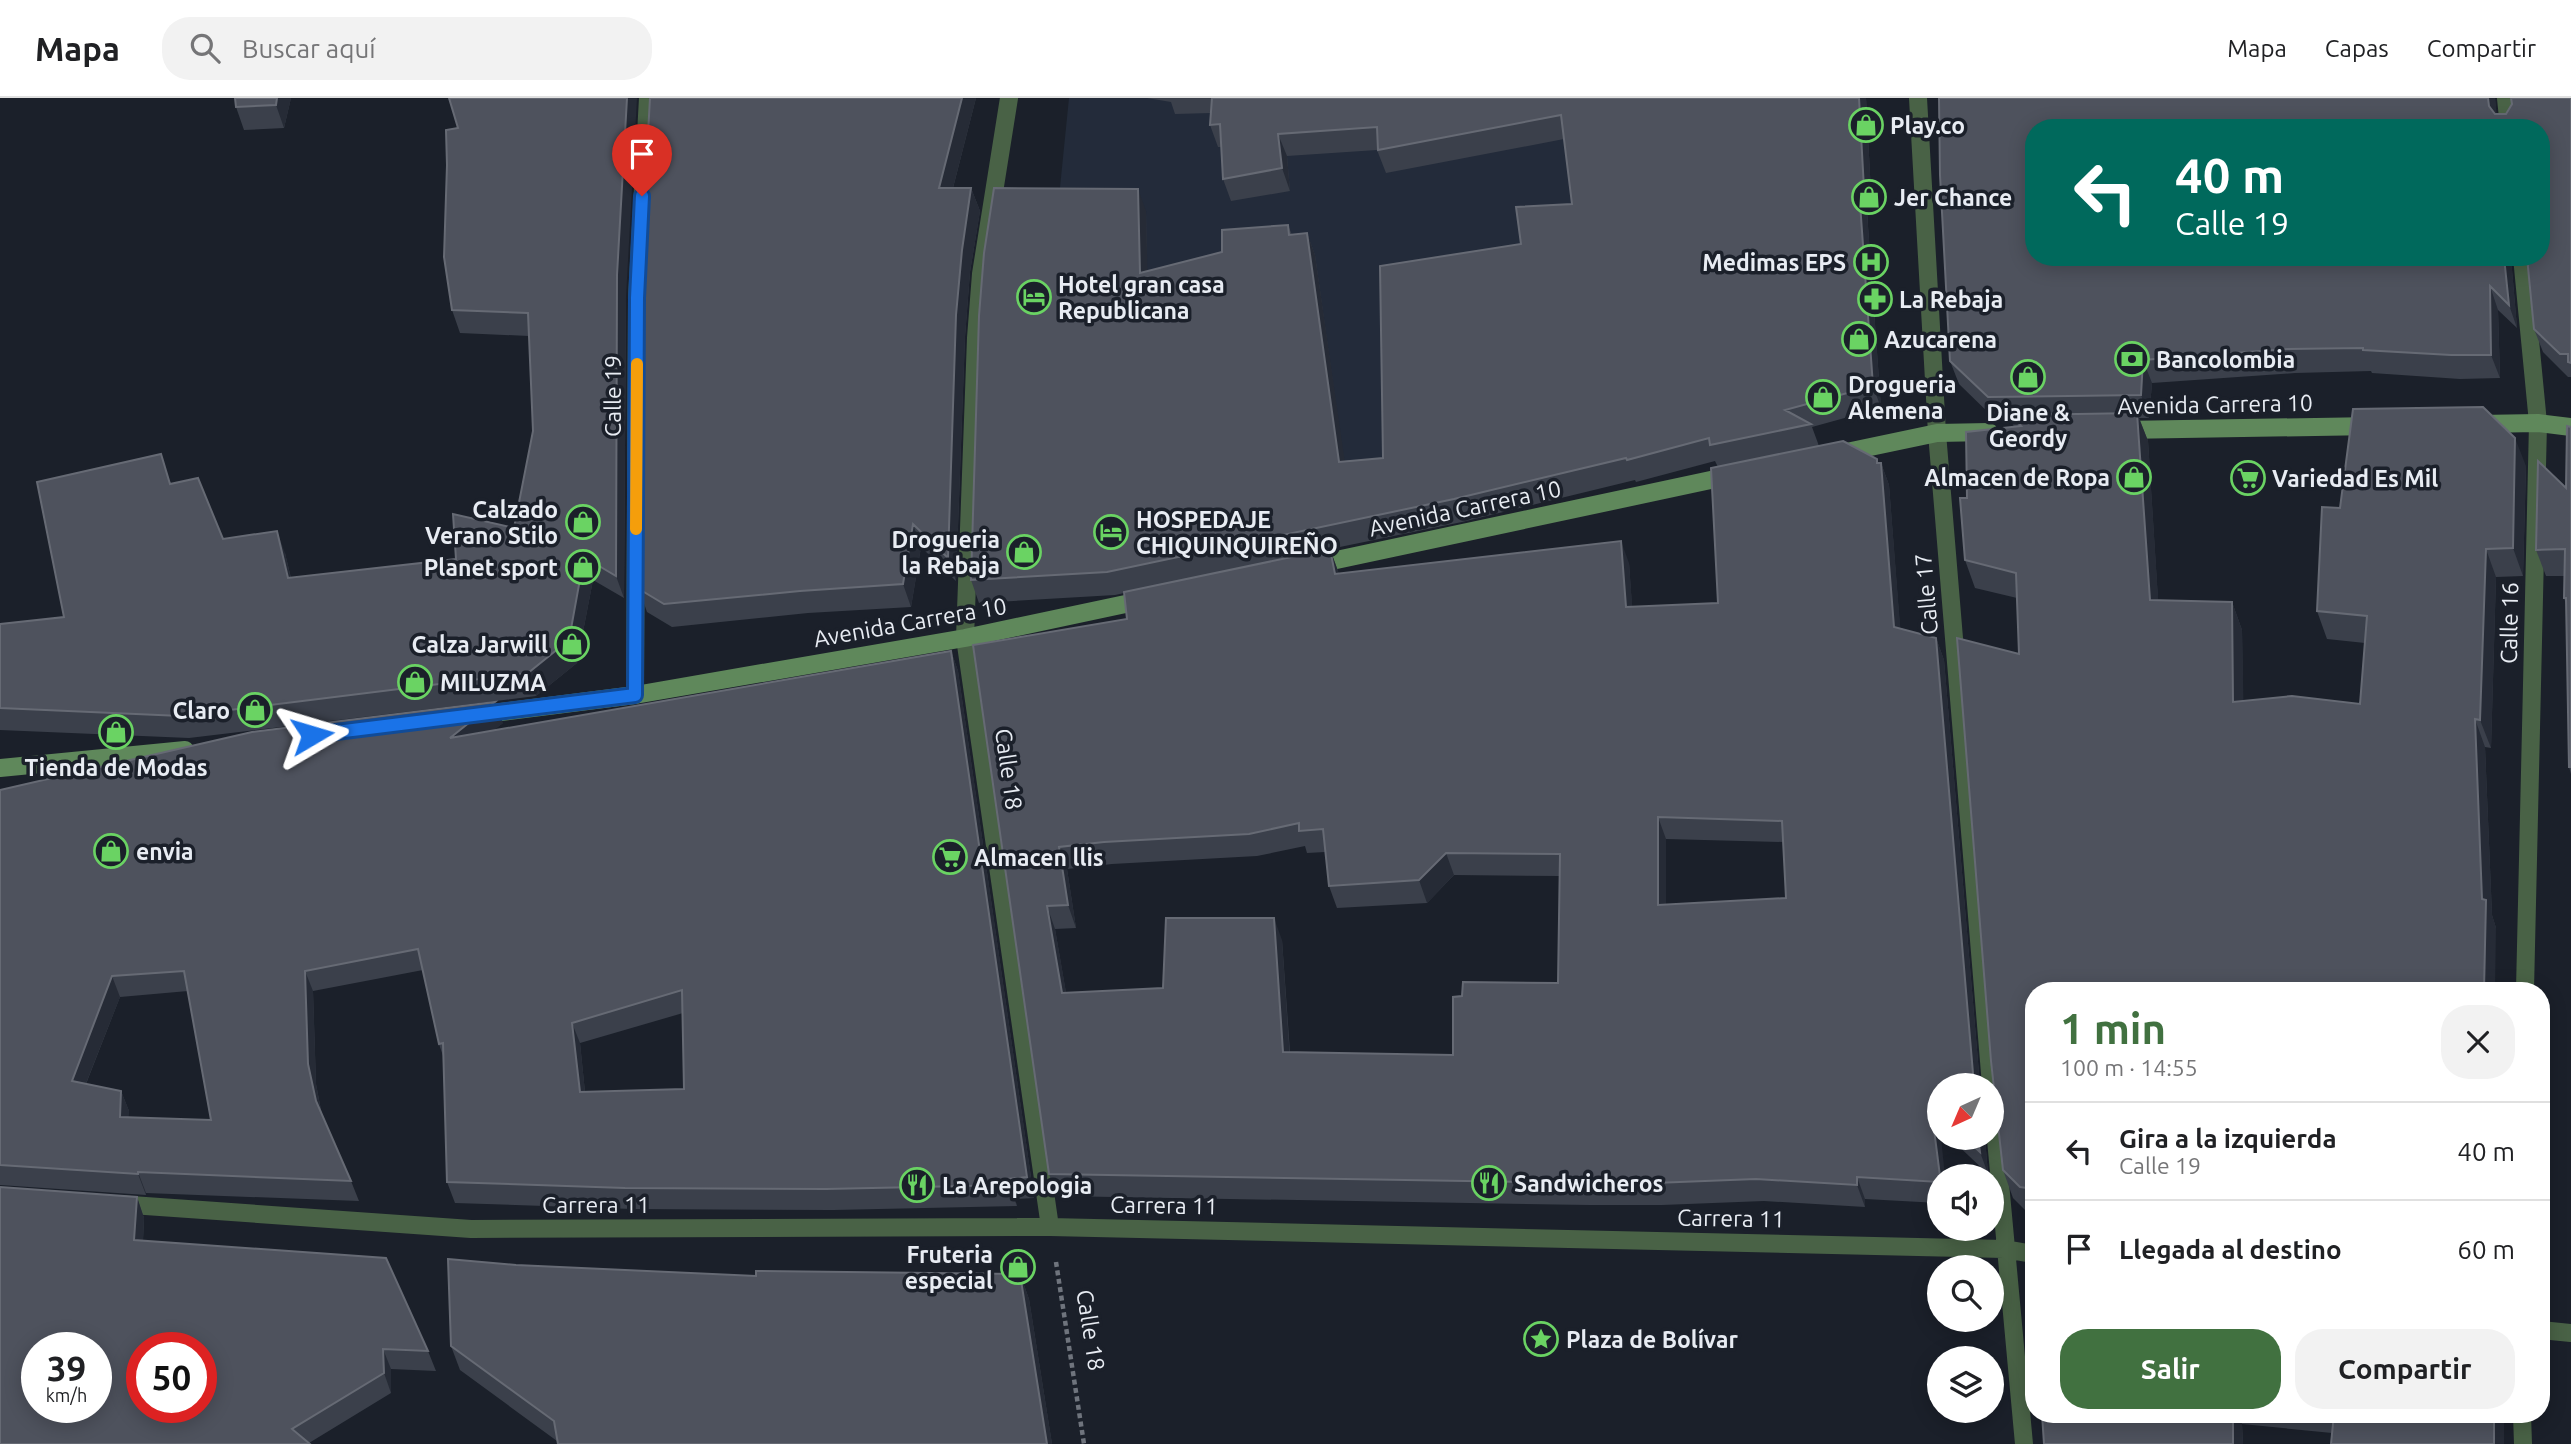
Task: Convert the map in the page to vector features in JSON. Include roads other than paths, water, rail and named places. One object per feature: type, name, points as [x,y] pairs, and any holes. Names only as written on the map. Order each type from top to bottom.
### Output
[{"type":"main road","points":[[2468,424],[2538,423],[2571,427]]},
{"type":"main road","name":"Avenida Carrera 10","points":[[2105,430],[2398,425]]},
{"type":"main road","points":[[1814,459],[1937,433],[2007,432]]},
{"type":"main road","name":"Avenida Carrera 10","points":[[1294,569],[1745,473]]},
{"type":"main road","name":"Avenida Carrera 10","points":[[460,717],[635,695],[965,638],[1171,595]]},
{"type":"main road","points":[[0,768],[204,748]]},
{"type":"street","name":"Calle 19","points":[[635,695],[637,298],[648,98]]},
{"type":"street","name":"Calle 18","points":[[1009,98],[980,287],[965,638],[1050,1227]]},
{"type":"street","name":"Calle 17","points":[[1918,98],[1937,433],[1990,1073]]},
{"type":"street","points":[[2506,98],[2508,119]]},
{"type":"street","name":"Calle 16","points":[[2523,266],[2538,423],[2525,982]]},
{"type":"street","points":[[1996,1150],[2024,1444]]},
{"type":"street","name":"Carrera 11","points":[[97,1203],[471,1229],[1050,1227],[2004,1249],[2025,1252]]},
{"type":"street","points":[[2550,1331],[2571,1333]]},
{"type":"street","points":[[2522,1423],[2523,1444]]},
{"type":"place","name":"Play.co","points":[[1866,125]]},
{"type":"place","name":"Jer Chance","points":[[1869,197]]},
{"type":"place","name":"Medimas EPS","points":[[1871,262]]},
{"type":"place","name":"Hotel gran casa Republicana","points":[[1034,297]]},
{"type":"place","name":"La Rebaja","points":[[1875,299]]},
{"type":"place","name":"Azucarena","points":[[1859,339]]},
{"type":"place","name":"Bancolombia","points":[[2132,359]]},
{"type":"place","name":"Diane & Geordy","points":[[2028,377]]},
{"type":"place","name":"Drogueria Alemena","points":[[1823,397]]},
{"type":"place","name":"Almacen de Ropa","points":[[2134,477]]},
{"type":"place","name":"Variedad Es Mil","points":[[2248,478]]},
{"type":"place","name":"Calzado Verano Stilo","points":[[583,522]]},
{"type":"place","name":"HOSPEDAJE CHIQUINQUIREÑO","points":[[1111,532]]},
{"type":"place","name":"Drogueria la Rebaja","points":[[1024,552]]},
{"type":"place","name":"Planet sport","points":[[583,567]]},
{"type":"place","name":"Calza Jarwill","points":[[572,644]]},
{"type":"place","name":"MILUZMA","points":[[415,682]]},
{"type":"place","name":"Claro","points":[[255,710]]},
{"type":"place","name":"Tienda de Modas","points":[[116,732]]},
{"type":"place","name":"envia","points":[[111,851]]},
{"type":"place","name":"Almacen llis","points":[[950,857]]},
{"type":"place","name":"Sandwicheros","points":[[1489,1183]]},
{"type":"place","name":"La Arepologia","points":[[917,1185]]},
{"type":"place","name":"Fruteria especial","points":[[1018,1267]]},
{"type":"place","name":"Plaza de Bolívar","points":[[1541,1339]]}]
